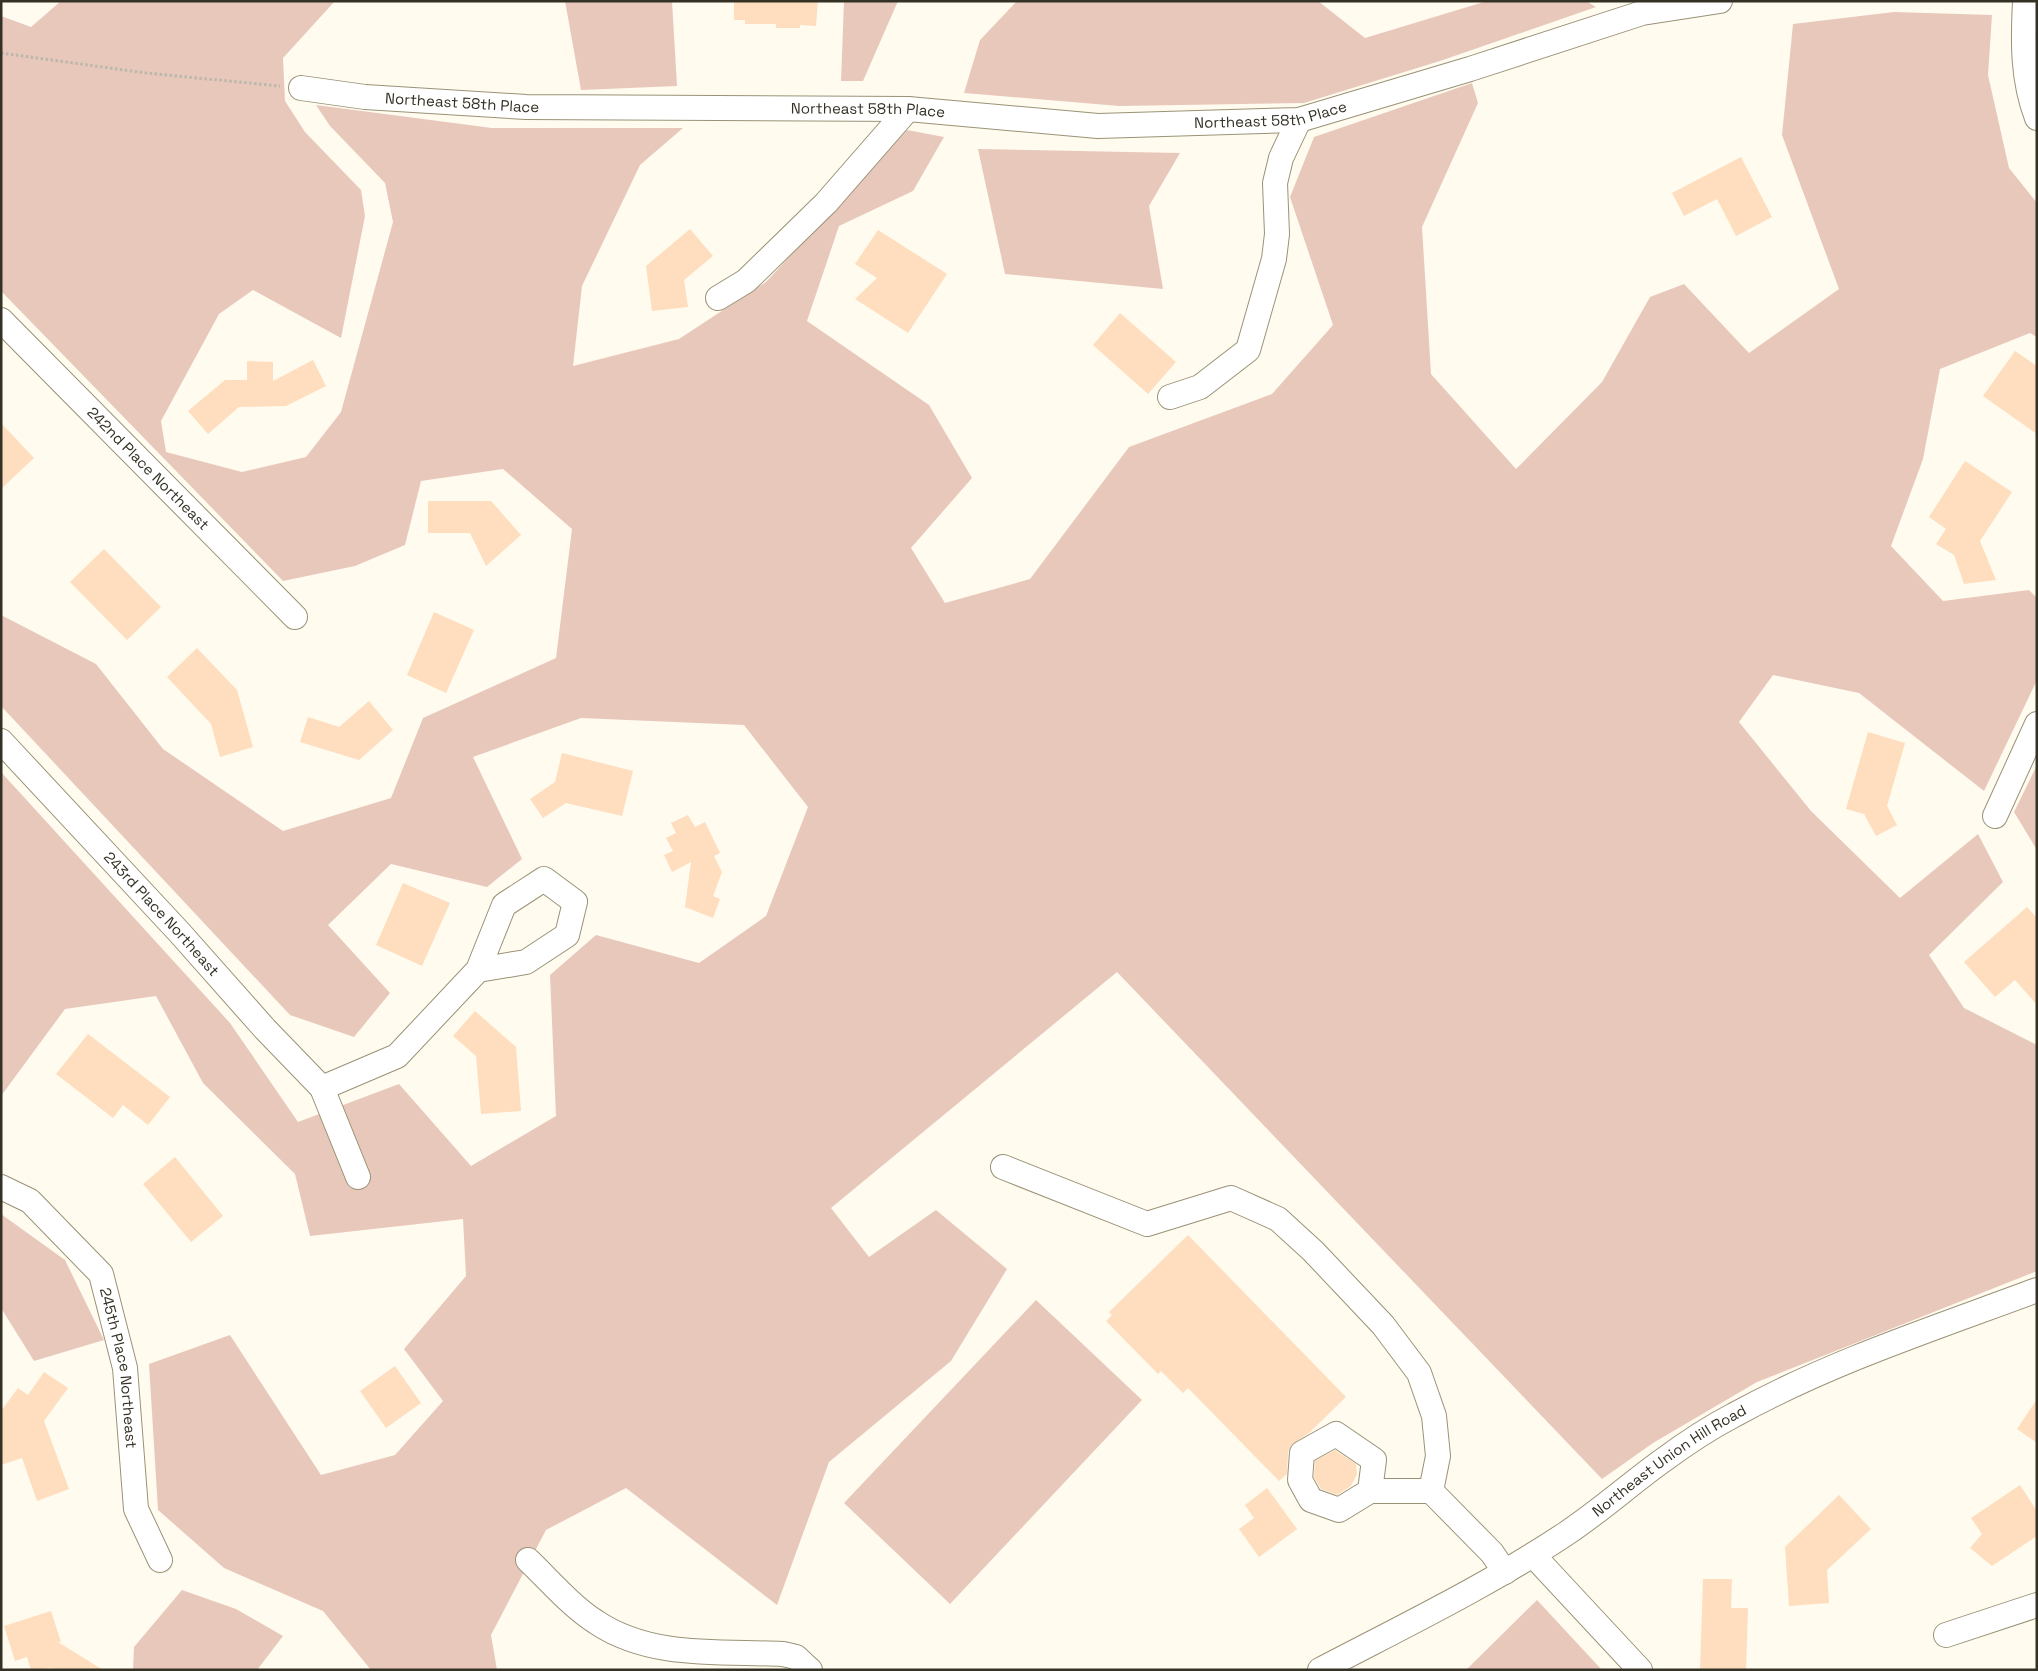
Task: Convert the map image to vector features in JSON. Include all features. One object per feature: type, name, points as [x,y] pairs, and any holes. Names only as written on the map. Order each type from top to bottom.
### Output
[{"type":"street","name":"Northeast 58th Place","points":[[301,88],[365,96],[526,106],[908,109],[1098,126],[1299,120],[1470,69],[1642,13],[1720,1]]},
{"type":"street","points":[[2025,1],[2025,76],[2037,118]]},
{"type":"street","points":[[718,298],[746,281],[826,203],[908,109]]},
{"type":"street","points":[[1170,397],[1200,387],[1248,350],[1274,259],[1277,234],[1275,183],[1281,158],[1299,120]]},
{"type":"street","name":"242nd Place Northeast","points":[[1,320],[295,618]]},
{"type":"street","points":[[1995,816],[2037,724]]},
{"type":"street","name":"243rd Place Northeast","points":[[1,741],[179,932],[265,1029],[322,1088]]},
{"type":"street","points":[[358,1177],[322,1088],[397,1056],[478,970]]},
{"type":"street","points":[[1003,1167],[1147,1224],[1232,1198],[1278,1219],[1348,1286],[1383,1325],[1419,1373],[1434,1416],[1438,1456],[1431,1491]]},
{"type":"street","name":"245th Place Northeast","points":[[1,1187],[30,1201],[101,1274],[125,1368],[136,1509],[160,1560]]},
{"type":"street","name":"Northeast Union Hill Road","points":[[1320,1670],[1533,1556],[1570,1532],[1661,1461],[1734,1415],[1794,1385],[1871,1352],[2037,1290]]},
{"type":"street","points":[[1370,1491],[1431,1491],[1492,1553],[1505,1572]]},
{"type":"street","points":[[1533,1556],[1640,1670]]},
{"type":"street","points":[[528,1560],[597,1622],[630,1639],[660,1648],[705,1652],[783,1654],[796,1657],[810,1670]]},
{"type":"street","points":[[1946,1635],[2037,1605]]},
{"type":"path","points":[[1,53],[146,73],[301,88]]},
{"type":"shaded area","points":[[61,1],[335,1],[283,58],[285,101],[305,132],[361,190],[365,216],[341,338],[253,290],[219,314],[161,421],[166,452],[242,472],[306,457],[341,412],[393,222],[385,183],[330,126],[316,105],[492,128],[683,128],[640,165],[582,286],[573,366],[679,339],[766,282],[907,130],[944,137],[913,191],[839,226],[807,321],[929,405],[972,478],[911,548],[945,603],[1030,579],[1129,447],[1272,394],[1333,325],[1290,197],[1314,137],[1472,83],[1478,103],[1422,227],[1431,374],[1516,469],[1602,382],[1650,297],[1684,284],[1749,353],[1839,289],[1782,135],[1793,24],[1894,12],[1992,15],[1988,75],[2009,168],[2037,203],[2037,337],[2030,333],[1940,369],[1923,459],[1891,546],[1943,601],[2029,590],[2037,598],[2037,680],[1984,791],[1859,693],[1773,675],[1739,722],[1811,811],[1900,898],[1978,834],[2003,882],[1929,955],[1964,1008],[2037,1045],[2037,1271],[1757,1382],[1653,1443],[1602,1479],[1117,972],[831,1208],[869,1257],[936,1210],[1007,1269],[951,1361],[829,1462],[777,1605],[626,1488],[546,1530],[491,1635],[497,1670],[371,1670],[323,1611],[224,1568],[158,1510],[149,1364],[230,1335],[321,1475],[395,1455],[443,1401],[404,1349],[466,1276],[463,1219],[310,1236],[295,1174],[203,1083],[156,996],[65,1009],[1,1096],[1,772],[230,1023],[298,1122],[399,1084],[471,1166],[556,1116],[550,975],[596,935],[699,963],[766,916],[808,807],[744,725],[581,718],[473,757],[522,859],[487,887],[391,864],[328,925],[390,993],[354,1037],[290,1015],[1,706],[1,615],[96,664],[163,749],[283,831],[391,798],[423,718],[556,658],[572,529],[503,469],[421,481],[405,545],[355,566],[283,581],[1,291],[1,16],[31,27]]},
{"type":"shaded area","points":[[565,1],[672,1],[677,86],[581,90]]},
{"type":"shaded area","points":[[844,1],[898,1],[863,81],[841,81]]},
{"type":"shaded area","points":[[1017,1],[1318,1],[1365,38],[1487,1],[1586,1],[1596,7],[1440,61],[1304,103],[1119,106],[964,93],[980,40]]},
{"type":"shaded area","points":[[978,149],[1180,153],[1149,206],[1163,289],[1005,274]]},
{"type":"shaded area","points":[[2037,765],[2037,850],[2014,812]]},
{"type":"shaded area","points":[[1,1214],[65,1260],[104,1340],[34,1361],[1,1308]]},
{"type":"shaded area","points":[[1036,1300],[1142,1400],[950,1604],[844,1503]]},
{"type":"shaded area","points":[[182,1590],[236,1609],[283,1636],[257,1670],[133,1670],[134,1647]]},
{"type":"shaded area","points":[[1537,1600],[1602,1670],[1466,1670]]},
{"type":"building","points":[[734,1],[818,1],[816,26],[800,25],[800,28],[776,28],[776,24],[745,24],[745,20],[734,20]]},
{"type":"building","points":[[1741,157],[1772,217],[1736,236],[1717,199],[1684,216],[1672,193]]},
{"type":"building","points":[[690,229],[713,256],[684,280],[688,307],[652,311],[646,266]]},
{"type":"building","points":[[878,230],[947,274],[908,333],[855,299],[877,278],[855,264]]},
{"type":"building","points":[[1120,313],[1176,362],[1148,394],[1093,345]]},
{"type":"building","points":[[2015,351],[2037,366],[2037,434],[1983,396]]},
{"type":"building","points":[[313,360],[326,386],[286,406],[239,407],[208,434],[188,411],[225,380],[247,380],[247,361],[273,362],[273,381]]},
{"type":"building","points":[[1,423],[34,458],[1,489]]},
{"type":"building","points":[[1965,461],[2012,492],[1980,541],[1996,580],[1964,584],[1954,555],[1936,544],[1946,529],[1929,517]]},
{"type":"building","points":[[428,501],[491,501],[521,535],[486,566],[470,533],[428,533]]},
{"type":"building","points":[[104,549],[161,607],[127,640],[70,582]]},
{"type":"building","points":[[434,612],[474,630],[446,693],[407,675]]},
{"type":"building","points":[[197,648],[237,690],[253,747],[220,757],[211,724],[167,677]]},
{"type":"building","points":[[369,701],[393,730],[359,760],[300,742],[308,717],[339,727]]},
{"type":"building","points":[[1868,732],[1905,743],[1887,806],[1897,825],[1876,836],[1864,814],[1846,809]]},
{"type":"building","points":[[562,753],[633,771],[622,816],[566,803],[543,818],[530,799],[555,782]]},
{"type":"building","points":[[688,815],[695,827],[705,822],[720,853],[714,856],[722,872],[713,896],[720,899],[713,918],[685,907],[691,862],[672,872],[664,855],[673,851],[666,838],[676,833],[671,823]]},
{"type":"building","points":[[403,883],[450,903],[422,966],[376,945]]},
{"type":"building","points":[[2027,907],[2037,918],[2037,1005],[2015,980],[1995,997],[1964,962]]},
{"type":"building","points":[[475,1011],[516,1047],[521,1111],[481,1114],[476,1056],[453,1036]]},
{"type":"building","points":[[88,1034],[170,1097],[148,1125],[123,1105],[113,1118],[56,1074]]},
{"type":"building","points":[[175,1157],[223,1216],[191,1242],[143,1184]]},
{"type":"building","points":[[1188,1235],[1346,1397],[1309,1433],[1291,1445],[1288,1452],[1287,1474],[1279,1481],[1188,1388],[1183,1393],[1161,1371],[1158,1374],[1106,1321],[1112,1315],[1109,1312]]},
{"type":"building","points":[[395,1366],[421,1403],[386,1428],[360,1391]]},
{"type":"building","points":[[44,1372],[68,1388],[44,1421],[69,1489],[37,1501],[22,1458],[1,1465],[1,1411],[18,1388],[28,1395]]},
{"type":"building","points":[[2037,1399],[2037,1443],[2017,1429]]},
{"type":"building","points":[[1335,1450],[1356,1464],[1357,1474],[1351,1486],[1337,1495],[1321,1489],[1314,1477],[1315,1461]]},
{"type":"building","points":[[2020,1485],[2037,1511],[2037,1536],[1992,1566],[1970,1548],[1982,1534],[1971,1518]]},
{"type":"building","points":[[1267,1488],[1297,1529],[1259,1557],[1239,1529],[1254,1518],[1245,1505]]},
{"type":"building","points":[[1839,1495],[1871,1529],[1827,1570],[1829,1603],[1789,1606],[1785,1547]]},
{"type":"building","points":[[1703,1579],[1732,1579],[1731,1608],[1748,1608],[1746,1670],[1700,1670]]},
{"type":"building","points":[[51,1611],[61,1642],[58,1642],[103,1670],[55,1670],[52,1668],[31,1670],[27,1657],[15,1661],[4,1626]]}]
